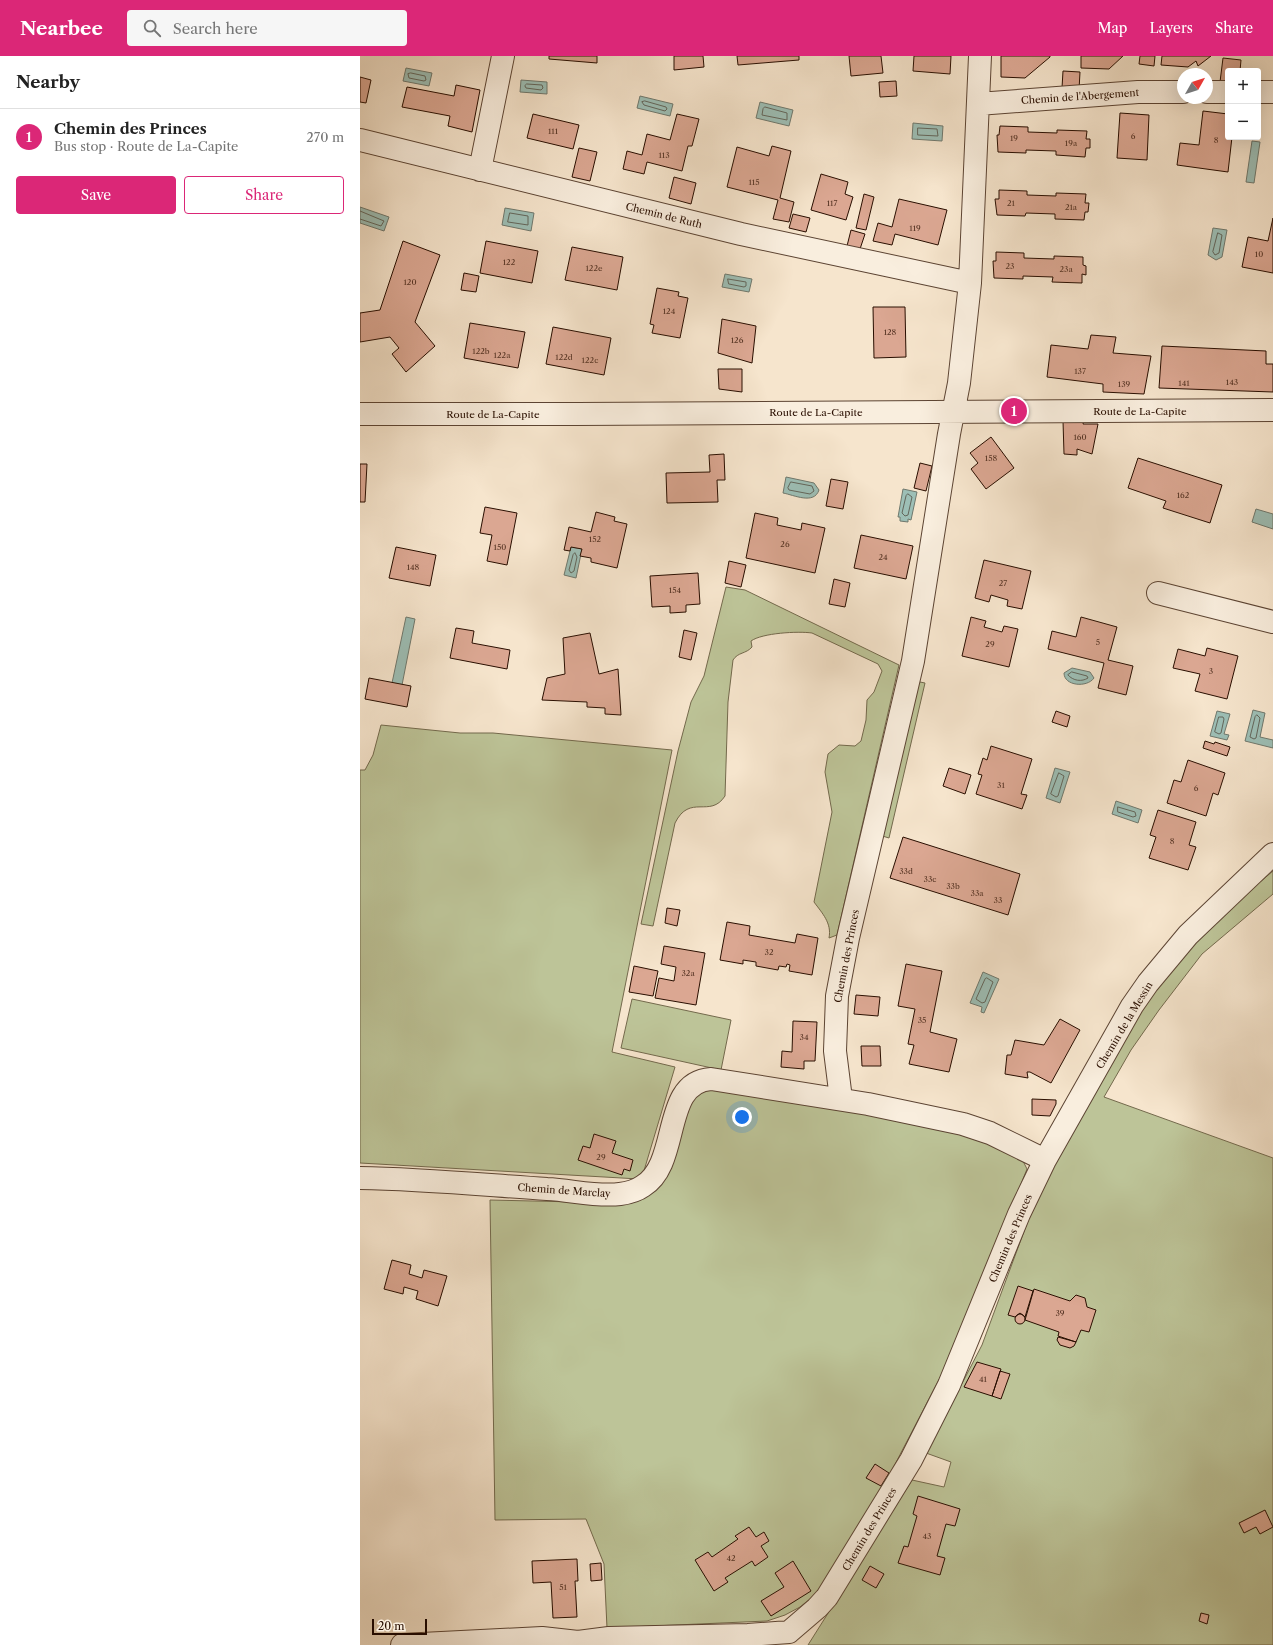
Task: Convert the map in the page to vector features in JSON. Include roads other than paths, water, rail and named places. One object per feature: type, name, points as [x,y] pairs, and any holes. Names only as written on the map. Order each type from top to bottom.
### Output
[{"type":"street","points":[[480,170],[503,56]]},
{"type":"street","name":"Chemin des Princes","points":[[842,1099],[835,1051],[837,996],[848,938],[913,661],[959,383],[970,283],[980,56]]},
{"type":"street","name":"Chemin de l'Abergement","points":[[978,104],[1138,92],[1177,92]]},
{"type":"street","points":[[1213,92],[1225,92]]},
{"type":"street","points":[[1261,92],[1273,92]]},
{"type":"street","name":"Chemin de Ruth","points":[[360,140],[741,234],[970,283]]},
{"type":"street","name":"Route de La-Capite","points":[[360,414],[1273,410]]},
{"type":"street","points":[[1158,593],[1273,622]]},
{"type":"street","name":"Chemin de la Messin","points":[[1045,1160],[1132,1006],[1148,983],[1188,935],[1273,854]]},
{"type":"street","name":"Chemin de Marclay","points":[[360,1178],[555,1189],[605,1195],[620,1194],[644,1186],[656,1172],[662,1161],[678,1105],[688,1088],[698,1081],[722,1079],[842,1099]]},
{"type":"street","points":[[842,1099],[963,1124],[990,1133],[1045,1160]]},
{"type":"street","name":"Chemin des Princes","points":[[790,1638],[827,1597],[911,1460],[949,1385],[1019,1214],[1045,1160]]},
{"type":"street","points":[[402,1645],[542,1638],[578,1644],[609,1638],[748,1635],[790,1638]]},
{"type":"water","points":[[406,68],[432,73],[429,86],[403,81]]},
{"type":"water","points":[[521,80],[547,82],[547,94],[520,92]]},
{"type":"water","points":[[640,96],[673,104],[670,116],[637,108]]},
{"type":"water","points":[[760,102],[793,110],[789,126],[756,118]]},
{"type":"water","points":[[913,123],[943,126],[942,141],[912,139]]},
{"type":"water","points":[[1252,141],[1260,142],[1254,183],[1246,182]]},
{"type":"water","points":[[360,207],[389,217],[384,231],[360,223]]},
{"type":"water","points":[[505,208],[534,213],[531,231],[502,225]]},
{"type":"water","points":[[1213,228],[1227,230],[1222,257],[1216,260],[1208,255]]},
{"type":"water","points":[[725,274],[752,279],[749,292],[722,287]]},
{"type":"water","points":[[786,477],[814,483],[819,490],[816,495],[808,498],[783,493]]},
{"type":"water","points":[[903,489],[917,492],[911,520],[908,519],[908,522],[900,521],[900,517],[898,517]]},
{"type":"water","points":[[1256,509],[1273,514],[1273,529],[1252,522]]},
{"type":"water","points":[[571,547],[582,549],[576,578],[564,575]]},
{"type":"water","points":[[406,617],[415,619],[402,685],[392,683]]},
{"type":"water","points":[[1072,668],[1090,672],[1094,678],[1086,683],[1072,683],[1068,681],[1064,673]]},
{"type":"water","points":[[1253,710],[1265,713],[1260,737],[1273,740],[1273,748],[1245,741]]},
{"type":"water","points":[[1217,711],[1230,714],[1224,734],[1229,735],[1227,740],[1210,736]]},
{"type":"water","points":[[1055,768],[1070,772],[1060,803],[1046,798]]},
{"type":"water","points":[[1116,801],[1142,810],[1138,823],[1112,814]]},
{"type":"water","points":[[983,972],[999,979],[984,1013],[981,1012],[982,1007],[970,1003]]},
{"type":"place","name":"Chemin des Princes","points":[[1014,411]]}]
